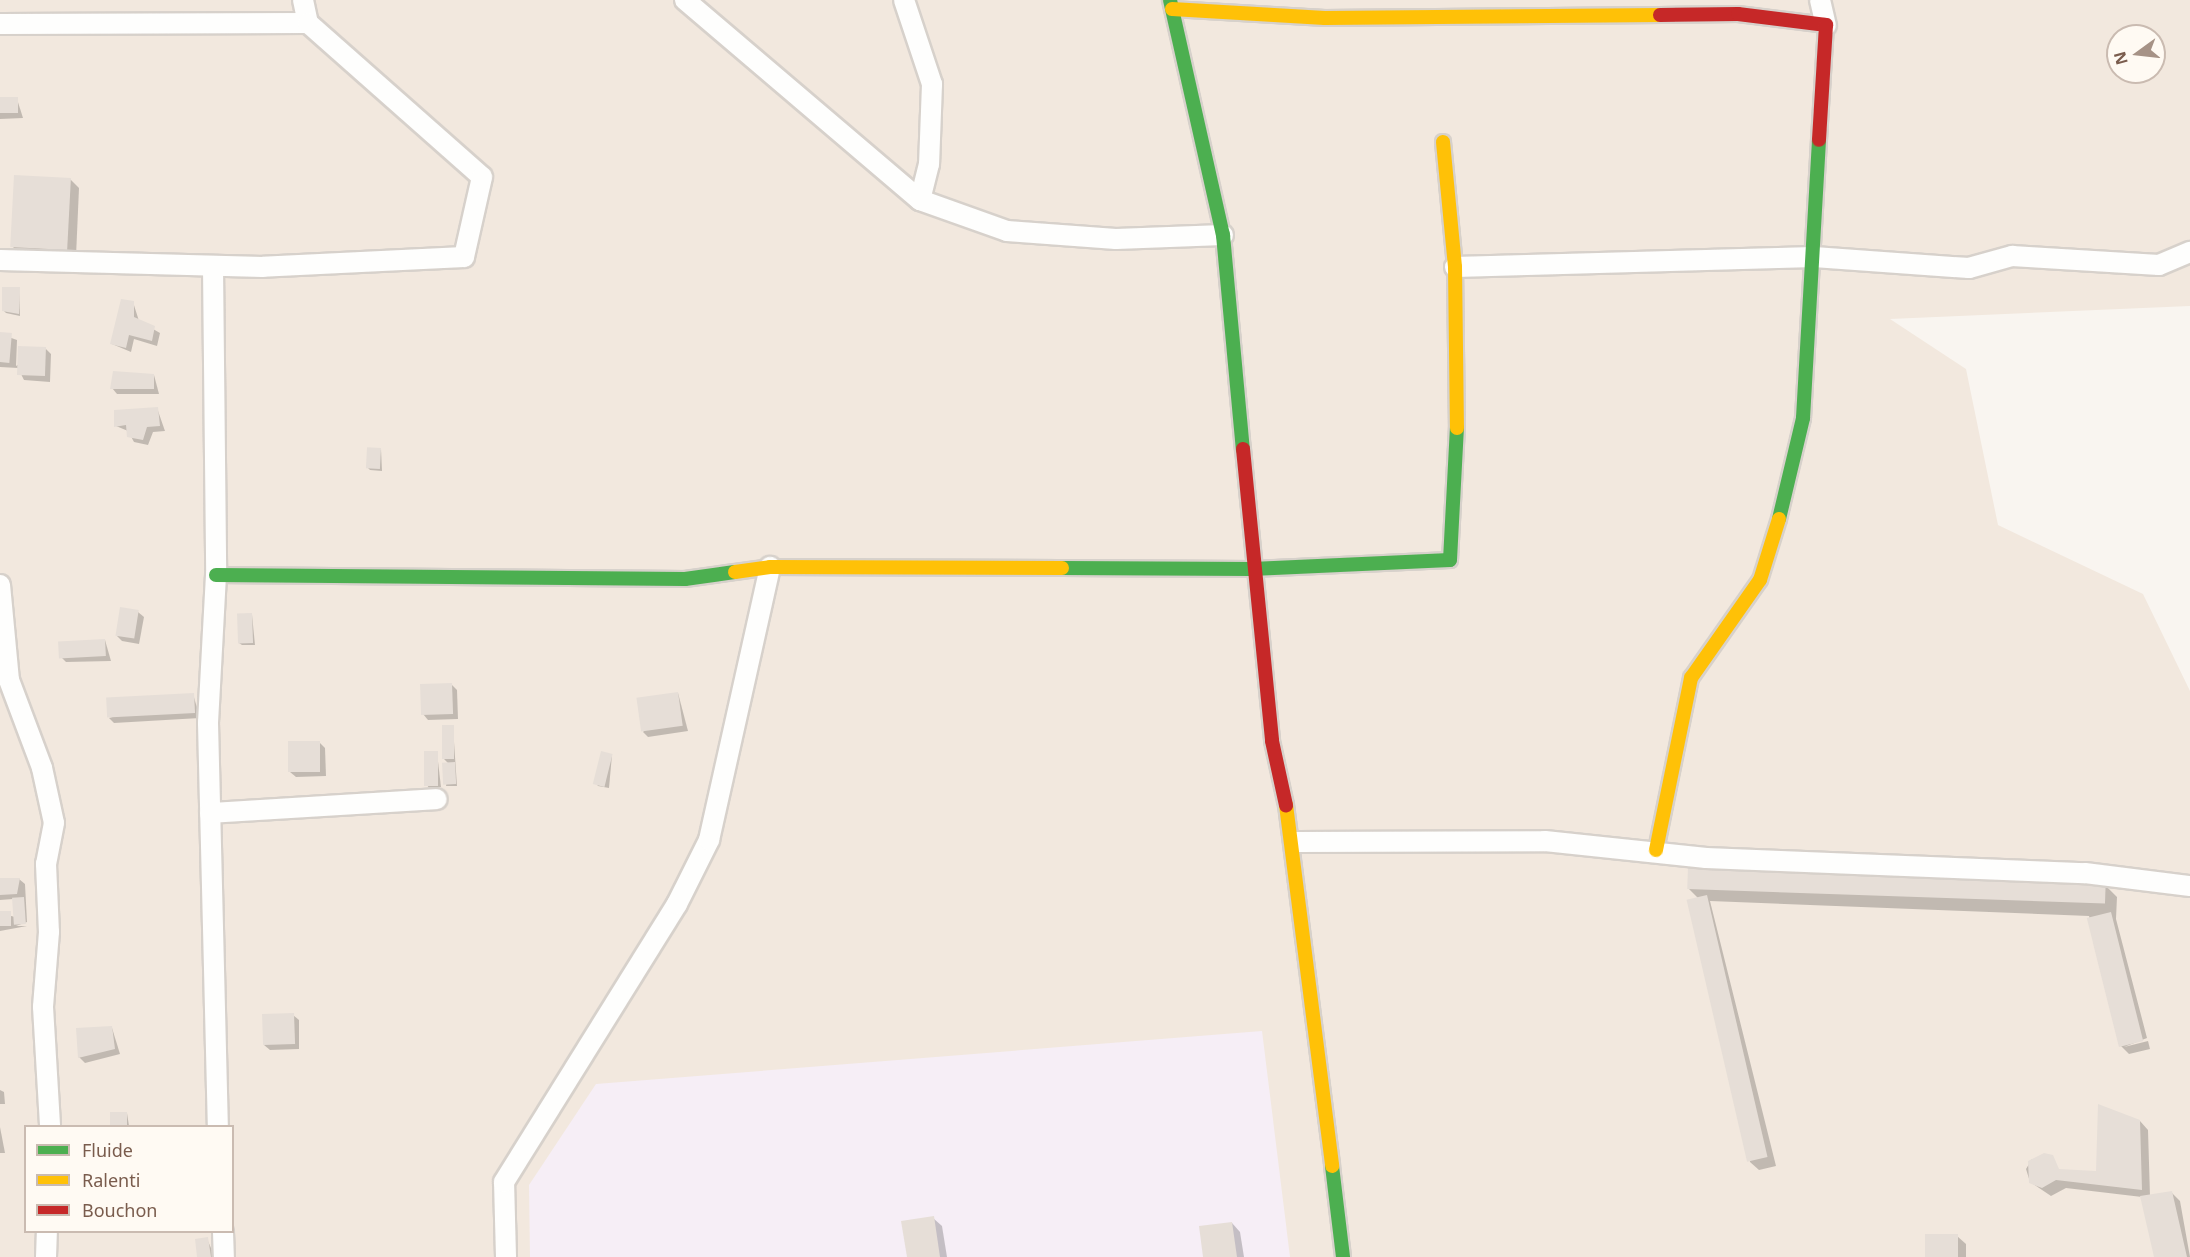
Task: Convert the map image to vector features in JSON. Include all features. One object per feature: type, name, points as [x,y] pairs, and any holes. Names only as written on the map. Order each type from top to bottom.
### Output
[{"type":"street","points":[[0,260],[213,267],[464,257],[482,177],[308,23],[303,0]]},
{"type":"street","points":[[685,0],[920,200],[1007,231],[1116,239],[1223,235]]},
{"type":"street","points":[[904,0],[932,84],[929,164],[920,200]]},
{"type":"street","points":[[1656,850],[1691,678],[1760,580],[1788,491],[1803,418],[1826,26],[1820,0]]},
{"type":"street","points":[[1343,1257],[1295,842],[1272,741],[1252,569],[1223,235],[1171,4],[1325,18],[1738,14],[1826,26]]},
{"type":"street","points":[[0,24],[308,23]]},
{"type":"street","points":[[216,575],[685,579],[770,567],[1252,569],[1450,560],[1458,464],[1455,267],[1443,142]]},
{"type":"street","points":[[1455,267],[1814,257],[1969,268],[2012,256],[2159,265],[2190,252]]},
{"type":"street","points":[[213,267],[216,575],[208,723],[218,1125]]},
{"type":"street","points":[[506,1257],[504,1182],[677,903],[709,840],[770,567]]},
{"type":"street","points":[[0,585],[9,680],[42,768],[54,823],[46,864],[49,932],[43,1007],[51,1125]]},
{"type":"street","points":[[210,813],[437,799]]},
{"type":"street","points":[[1295,842],[1545,841],[1656,850],[1706,858],[2085,873],[2190,886]]},
{"type":"street","points":[[46,1257],[47,1233]]},
{"type":"street","points":[[223,1233],[224,1257]]},
{"type":"shaded area","points":[[0,0],[2190,0],[2190,306],[1890,319],[1966,369],[1998,525],[2143,594],[2190,691],[2190,1257],[0,1257]]},
{"type":"shaded area","points":[[1262,1031],[1290,1257],[530,1257],[529,1185],[596,1084]]},
{"type":"building","points":[[0,97],[18,97],[18,113],[0,113]]},
{"type":"building","points":[[14,175],[71,178],[67,250],[10,247]]},
{"type":"building","points":[[2,287],[20,287],[19,314],[2,311]]},
{"type":"building","points":[[121,299],[134,301],[134,317],[155,326],[152,341],[129,335],[126,348],[110,344]]},
{"type":"building","points":[[0,332],[12,333],[9,363],[0,362]]},
{"type":"building","points":[[18,346],[46,347],[45,376],[17,375]]},
{"type":"building","points":[[113,371],[154,374],[154,389],[110,389]]},
{"type":"building","points":[[158,407],[160,426],[147,427],[143,440],[127,437],[126,425],[114,427],[114,410]]},
{"type":"building","points":[[367,447],[381,448],[380,469],[366,468]]},
{"type":"building","points":[[120,607],[139,610],[134,639],[115,636]]},
{"type":"building","points":[[252,613],[253,643],[238,644],[237,614]]},
{"type":"building","points":[[105,639],[106,656],[59,658],[58,641]]},
{"type":"building","points":[[452,683],[453,714],[421,715],[420,684]]},
{"type":"building","points":[[678,692],[683,726],[641,732],[636,698]]},
{"type":"building","points":[[194,693],[195,713],[107,718],[106,698]]},
{"type":"building","points":[[442,725],[454,725],[454,759],[442,759]]},
{"type":"building","points":[[288,741],[320,741],[320,772],[288,772]]},
{"type":"building","points":[[424,751],[438,751],[438,786],[424,786]]},
{"type":"building","points":[[601,751],[613,754],[604,787],[593,784]]},
{"type":"building","points":[[455,762],[456,784],[443,785],[442,763]]},
{"type":"building","points":[[1688,867],[2106,882],[2105,904],[1687,889]]},
{"type":"building","points":[[0,878],[20,878],[17,894],[0,895]]},
{"type":"building","points":[[1707,895],[1768,1157],[1747,1162],[1687,900]]},
{"type":"building","points":[[24,897],[26,924],[14,925],[12,898]]},
{"type":"building","points":[[0,911],[11,911],[11,926],[0,926]]},
{"type":"building","points":[[2111,912],[2143,1041],[2119,1047],[2087,918]]},
{"type":"building","points":[[294,1013],[295,1044],[263,1045],[262,1014]]},
{"type":"building","points":[[112,1026],[115,1049],[78,1058],[76,1028]]},
{"type":"building","points":[[2098,1104],[2140,1120],[2142,1190],[2056,1180],[2042,1188],[2029,1183],[2028,1161],[2044,1153],[2053,1155],[2059,1169],[2096,1171]]},
{"type":"building","points":[[110,1112],[127,1112],[127,1125],[110,1125]]},
{"type":"building","points":[[2172,1191],[2187,1257],[2154,1257],[2140,1196]]},
{"type":"building","points":[[934,1216],[940,1257],[907,1257],[901,1221]]},
{"type":"building","points":[[1232,1222],[1237,1257],[1203,1257],[1199,1226]]},
{"type":"building","points":[[1925,1234],[1958,1234],[1958,1257],[1925,1257]]},
{"type":"building","points":[[208,1237],[211,1257],[197,1257],[195,1239]]},
{"type":"traffic: fast","points":[[1170,0],[1223,235],[1243,449]]},
{"type":"traffic: fast","points":[[1779,519],[1803,418],[1819,140]]},
{"type":"traffic: fast","points":[[1062,568],[1252,569],[1450,560],[1457,428]]},
{"type":"traffic: fast","points":[[216,575],[685,579],[735,572]]},
{"type":"traffic: fast","points":[[1332,1166],[1343,1257]]},
{"type":"traffic: slow","points":[[1172,9],[1325,18],[1660,15]]},
{"type":"traffic: slow","points":[[1443,142],[1455,267],[1457,428]]},
{"type":"traffic: slow","points":[[1656,850],[1691,678],[1760,580],[1779,519]]},
{"type":"traffic: slow","points":[[735,572],[770,567],[1062,568]]},
{"type":"traffic: slow","points":[[1286,805],[1332,1166]]},
{"type":"traffic: jam","points":[[1660,15],[1738,14],[1826,25],[1819,140]]},
{"type":"traffic: jam","points":[[1243,449],[1272,741],[1286,805]]}]
